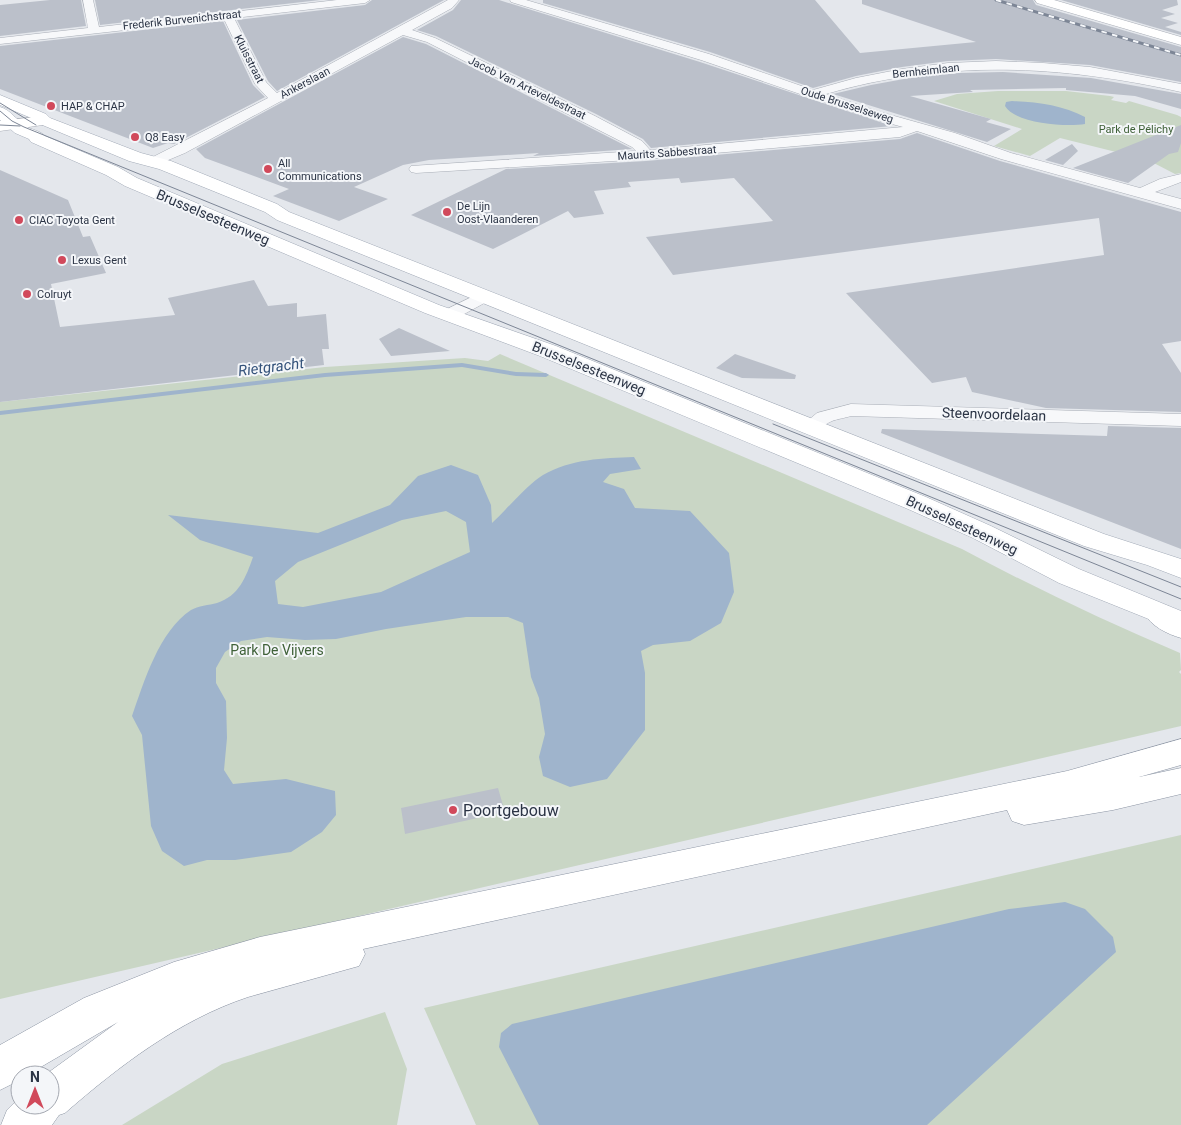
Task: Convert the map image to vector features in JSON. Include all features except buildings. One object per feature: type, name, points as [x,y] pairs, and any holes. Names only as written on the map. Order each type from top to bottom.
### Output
[{"type":"main road","points":[[1041,0],[1181,41]]},
{"type":"main road","name":"Brusselsesteenweg","points":[[0,99],[41,116],[45,121],[266,206],[284,216],[810,427],[1094,540],[1181,569]]},
{"type":"main road","name":"Brusselsesteenweg","points":[[0,112],[8,126],[112,171],[131,182],[449,315],[548,351],[916,503],[982,532],[1069,576],[1173,621]]},
{"type":"main road","points":[[8,126],[45,121]]},
{"type":"main road","points":[[0,131],[37,139]]},
{"type":"main road","points":[[0,1070],[10,1062],[98,1011],[174,980],[260,954],[1067,784],[1181,752]]},
{"type":"main road","points":[[60,1090],[88,1066],[150,1024],[217,990],[278,970],[381,946],[996,815],[1112,796],[1181,781]]},
{"type":"main road","points":[[22,1125],[32,1115]]},
{"type":"street","points":[[88,0],[94,30]]},
{"type":"street","name":"Frederik Burvenichstraat","points":[[0,41],[365,0]]},
{"type":"street","name":"Ankerslaan","points":[[154,162],[201,139],[403,31],[448,6],[454,0]]},
{"type":"street","name":"Oude Brusselseweg","points":[[515,0],[705,57],[875,115],[1006,156],[1181,204]]},
{"type":"street","name":"Kluisstraat","points":[[227,15],[261,84],[276,99]]},
{"type":"street","name":"Jacob Van Arteveldestraat","points":[[403,31],[431,40],[598,123],[637,144],[646,155]]},
{"type":"street","name":"Bernheimlaan","points":[[812,94],[855,80],[930,69],[977,66],[1102,68],[1181,88]]},
{"type":"street","name":"Maurits Sabbestraat","points":[[416,169],[646,155],[900,133],[918,127]]},
{"type":"street","points":[[1141,193],[1165,182],[1181,178]]},
{"type":"street","points":[[449,315],[484,296]]},
{"type":"street","name":"Steenvoordelaan","points":[[810,427],[824,417],[851,410],[1181,420]]},
{"type":"green space","name":"Park de Pélichy","points":[[998,91],[1066,91],[1110,96],[1114,97],[1111,100],[1126,103],[1129,101],[1177,115],[1181,117],[1181,173],[1175,174],[1148,160],[1060,138],[1030,156],[994,146],[1022,129],[934,101],[957,94]]},
{"type":"green space","name":"Park De Vijvers","points":[[500,354],[962,549],[1070,604],[1180,653],[1181,726],[0,999],[0,402],[325,367],[465,358],[488,361]]},
{"type":"green space","points":[[1181,835],[1181,1125],[476,1125],[424,1008]]},
{"type":"green space","points":[[385,1012],[407,1069],[397,1125],[122,1125],[222,1064]]},
{"type":"water","points":[[1006,102],[1040,103],[1059,107],[1085,117],[1085,124],[1042,123],[1019,117],[1005,106]]},
{"type":"water","points":[[634,457],[641,469],[610,474],[603,482],[624,489],[635,508],[690,511],[729,553],[734,592],[721,623],[690,641],[653,645],[641,651],[645,673],[645,730],[607,779],[570,787],[543,776],[539,757],[545,734],[539,698],[531,677],[523,623],[508,617],[466,617],[386,629],[336,639],[305,640],[267,637],[241,641],[225,652],[216,668],[216,683],[226,701],[227,738],[224,770],[233,784],[286,779],[335,791],[336,815],[322,832],[291,852],[235,860],[207,860],[184,866],[162,851],[151,826],[142,735],[132,716],[154,658],[170,631],[191,610],[217,603],[231,596],[241,585],[253,557],[200,540],[168,515],[318,533],[390,505],[418,476],[451,465],[478,475],[491,505],[492,523],[524,490],[543,475],[576,463],[599,459]],"holes":[[[446,511],[466,522],[470,552],[381,592],[303,607],[278,604],[275,581],[298,562],[402,520]]]},
{"type":"water","points":[[1065,902],[1085,909],[1113,937],[1116,952],[927,1125],[539,1125],[499,1047],[501,1033],[512,1024],[1009,909]]},
{"type":"waterway","name":"Rietgracht","points":[[0,413],[325,375],[462,365],[516,374],[546,375]]},
{"type":"tram line","points":[[0,103],[36,125]]},
{"type":"tram line","points":[[0,111],[12,121],[24,127],[1181,599]]},
{"type":"tram line","points":[[0,125],[20,126]]},
{"type":"tram line","points":[[773,424],[1181,587]]},
{"type":"railway","points":[[996,0],[1181,55]]},
{"type":"place","name":"HAP & CHAP","points":[[51,106]]},
{"type":"place","name":"Q8 Easy","points":[[135,137]]},
{"type":"place","name":"All Communications","points":[[268,169]]},
{"type":"place","name":"De Lijn Oost-Vlaanderen","points":[[447,212]]},
{"type":"place","name":"CIAC Toyota Gent","points":[[19,220]]},
{"type":"place","name":"Lexus Gent","points":[[62,260]]},
{"type":"place","name":"Colruyt","points":[[27,294]]},
{"type":"place","name":"Poortgebouw","points":[[453,810]]}]
